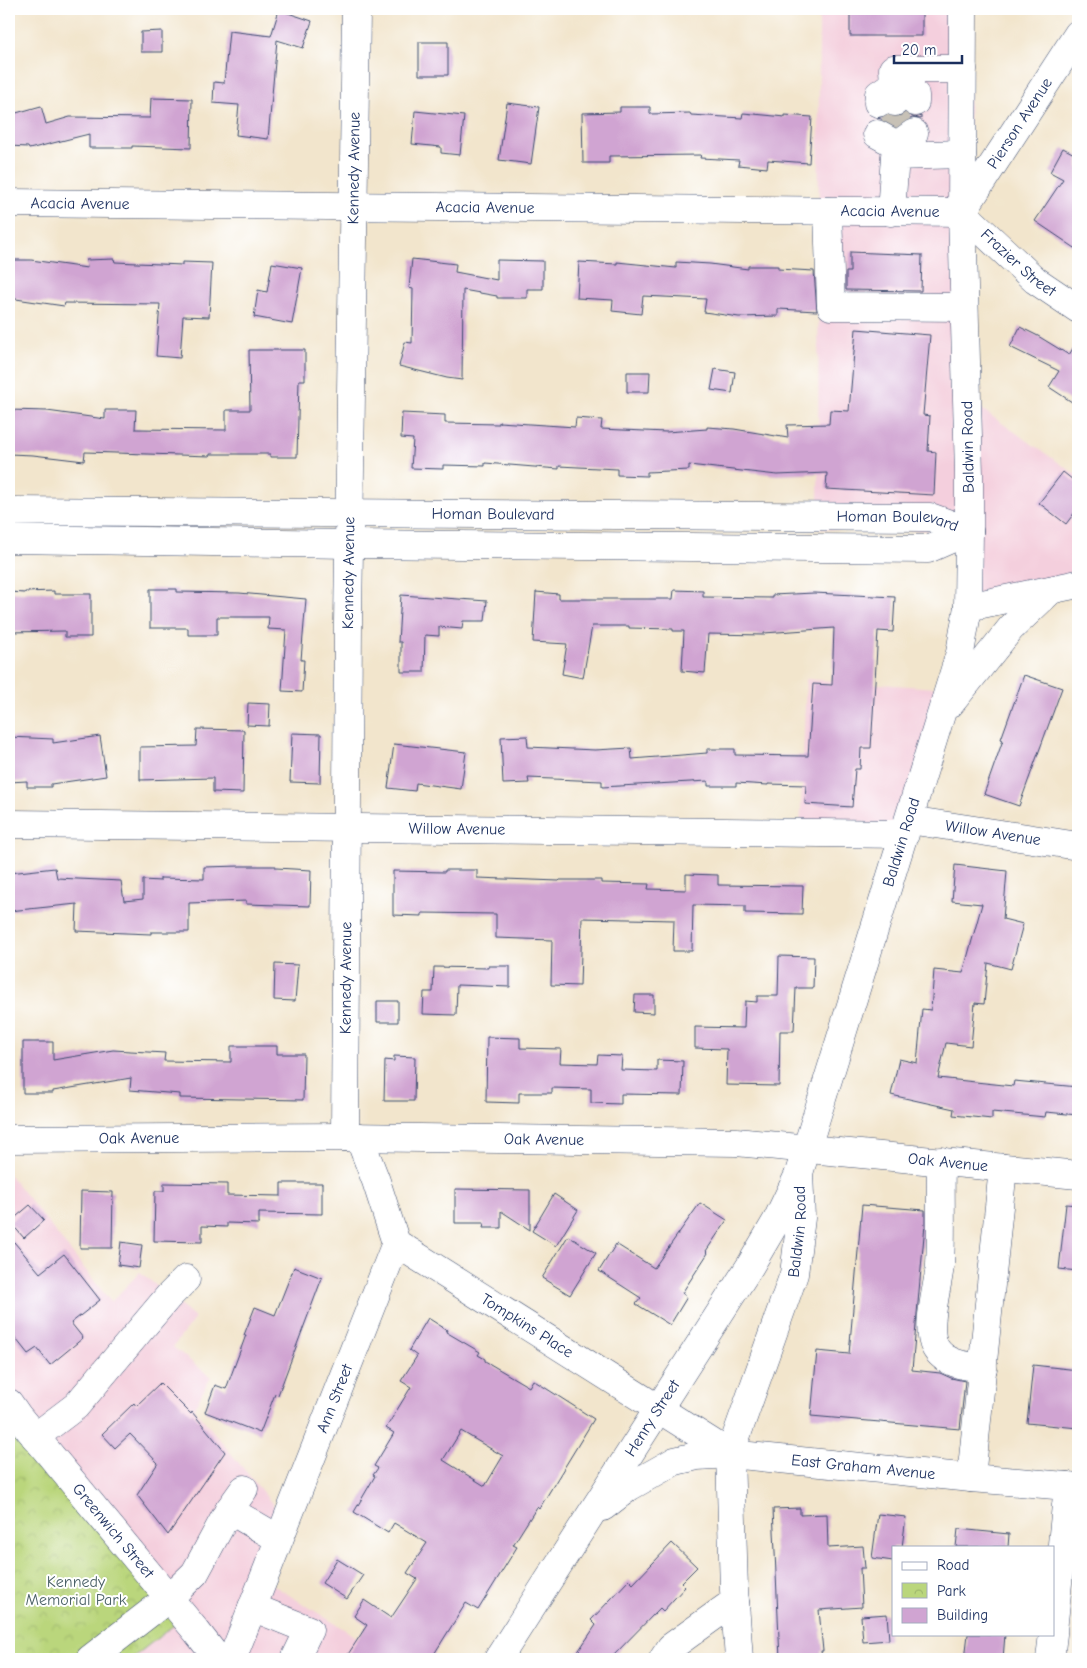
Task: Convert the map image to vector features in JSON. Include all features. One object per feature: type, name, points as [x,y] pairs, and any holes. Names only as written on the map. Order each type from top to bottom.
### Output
[{"type":"street","name":"Kennedy Avenue","points":[[352,1137],[347,828],[356,9]]},
{"type":"street","name":"Baldwin Road","points":[[739,1659],[730,1454],[794,1274],[801,1218],[803,1161],[960,653],[968,607],[969,474],[962,212],[963,9]]},
{"type":"street","name":"Pierson Avenue","points":[[962,212],[1078,34]]},
{"type":"street","points":[[896,98],[893,69],[963,69]]},
{"type":"street","points":[[891,212],[896,140],[962,154]]},
{"type":"street","name":"Acacia Avenue","points":[[9,203],[962,212]]},
{"type":"street","points":[[828,211],[830,306],[964,306]]},
{"type":"street","name":"Frazier Street","points":[[962,212],[1034,280],[1078,309]]},
{"type":"street","name":"Homan Boulevard","points":[[9,511],[930,517],[969,531]]},
{"type":"street","points":[[43,539],[45,512]]},
{"type":"street","points":[[659,516],[659,547]]},
{"type":"street","name":"Homan Boulevard","points":[[9,538],[350,544],[928,549],[969,531]]},
{"type":"street","points":[[968,607],[1078,584]]},
{"type":"street","points":[[941,715],[1011,628],[1051,590]]},
{"type":"street","name":"Willow Avenue","points":[[9,824],[347,828],[907,827],[1078,846]]},
{"type":"street","points":[[352,1137],[376,1181],[396,1243]]},
{"type":"street","name":"Oak Avenue","points":[[9,1139],[352,1137],[736,1142],[803,1161],[941,1161],[1078,1175]]},
{"type":"street","name":"Henry Street","points":[[498,1659],[660,1408],[768,1236],[803,1161]]},
{"type":"street","points":[[941,1161],[940,1265],[931,1335],[936,1349],[948,1360],[967,1366],[983,1368]]},
{"type":"street","points":[[971,1478],[1003,1168]]},
{"type":"street","name":"Tompkins Place","points":[[396,1243],[660,1408]]},
{"type":"street","name":"Ann Street","points":[[232,1659],[396,1243]]},
{"type":"street","points":[[36,1437],[76,1406],[168,1297],[186,1279]]},
{"type":"street","name":"Greenwich Street","points":[[9,1402],[218,1659]]},
{"type":"street","name":"East Graham Avenue","points":[[660,1408],[730,1454],[971,1478],[1073,1486]]},
{"type":"street","points":[[590,1517],[628,1487],[675,1461],[697,1456],[730,1454]]},
{"type":"street","points":[[1054,1626],[1073,1486]]},
{"type":"street","points":[[90,1659],[169,1598],[195,1573],[237,1499],[279,1539]]},
{"type":"street","points":[[663,1659],[671,1647],[735,1601]]},
{"type":"street","points":[[252,1606],[309,1630],[295,1659]]},
{"type":"street","points":[[1050,1659],[1053,1636]]},
{"type":"shaded area","points":[[819,9],[969,9],[970,401],[1078,476],[1078,581],[973,607],[972,531],[818,529]]},
{"type":"shaded area","points":[[806,679],[952,689],[912,842],[800,836]]},
{"type":"shaded area","points":[[9,1174],[111,1302],[140,1272],[195,1318],[173,1347],[211,1377],[194,1408],[288,1523],[265,1580],[392,1659],[131,1659],[184,1617],[9,1403]]},
{"type":"green space","name":"Kennedy Memorial Park","points":[[9,1403],[184,1617],[131,1659],[9,1659]]},
{"type":"building","points":[[850,9],[922,9],[922,36],[850,36]]},
{"type":"building","points":[[279,10],[312,21],[303,48],[277,40],[268,139],[236,135],[239,105],[213,103],[214,82],[224,83],[229,31],[271,36]]},
{"type":"building","points":[[162,31],[162,52],[141,52],[141,32]]},
{"type":"building","points":[[419,42],[448,42],[448,75],[419,75]]},
{"type":"building","points":[[151,98],[192,99],[191,148],[132,146],[132,148],[89,148],[89,134],[29,149],[28,147],[9,146],[9,115],[41,106],[46,124],[70,117],[150,118]]},
{"type":"building","points":[[507,103],[539,107],[531,164],[499,160]]},
{"type":"building","points":[[620,107],[650,107],[650,114],[690,113],[691,115],[742,118],[743,113],[785,117],[785,115],[812,117],[809,163],[768,160],[767,168],[738,165],[739,160],[700,158],[701,155],[609,156],[609,163],[583,163],[582,113],[620,112]]},
{"type":"building","points":[[415,111],[464,116],[460,155],[441,153],[441,147],[412,144]]},
{"type":"building","points":[[905,113],[915,118],[921,116],[921,119],[912,118],[896,127],[885,120],[877,118],[887,115],[896,118]]},
{"type":"building","points":[[1063,148],[1078,156],[1078,250],[1035,221],[1063,179],[1050,172]]},
{"type":"building","points":[[850,252],[922,255],[921,291],[846,290],[846,272],[850,272]]},
{"type":"building","points":[[114,259],[115,262],[182,265],[182,262],[212,263],[209,317],[183,316],[180,358],[156,356],[160,304],[65,303],[64,306],[9,298],[9,260],[31,260],[87,268],[86,260]]},
{"type":"building","points":[[412,259],[456,264],[455,272],[497,280],[497,260],[543,261],[543,289],[527,289],[527,298],[497,298],[497,296],[463,290],[462,380],[447,378],[399,366],[405,342],[412,343],[413,289],[409,288]]},
{"type":"building","points":[[579,262],[617,264],[617,262],[676,268],[676,262],[748,269],[748,266],[778,266],[778,269],[814,271],[817,311],[778,309],[778,316],[739,317],[704,312],[706,299],[643,296],[641,314],[612,311],[613,300],[577,298]]},
{"type":"building","points":[[272,263],[302,268],[292,324],[254,317],[258,290],[267,292]]},
{"type":"building","points":[[1020,327],[1069,355],[1078,340],[1078,406],[1049,387],[1059,371],[1010,347]]},
{"type":"building","points":[[856,329],[930,335],[923,415],[930,416],[928,451],[936,452],[934,495],[826,489],[827,473],[777,475],[689,465],[689,470],[647,472],[647,476],[617,475],[617,469],[559,466],[559,469],[485,463],[485,466],[443,465],[443,469],[411,468],[413,439],[401,438],[402,413],[445,415],[445,423],[499,424],[499,422],[575,427],[576,418],[602,420],[601,429],[666,432],[707,429],[707,427],[734,429],[788,438],[787,425],[829,424],[830,410],[849,411]]},
{"type":"building","points":[[249,350],[305,350],[305,380],[299,380],[297,457],[270,457],[270,454],[210,454],[210,456],[85,452],[84,461],[9,454],[9,410],[47,411],[105,419],[105,410],[136,410],[135,429],[226,430],[226,410],[250,410]]},
{"type":"building","points":[[715,369],[735,372],[732,393],[711,390]]},
{"type":"building","points":[[627,372],[650,372],[649,392],[627,392]]},
{"type":"building","points":[[1063,472],[1078,484],[1078,508],[1066,524],[1039,503]]},
{"type":"building","points":[[150,589],[177,589],[177,592],[239,593],[306,599],[301,660],[304,660],[302,692],[282,691],[286,630],[268,629],[269,617],[217,617],[217,635],[188,635],[188,628],[150,628]]},
{"type":"building","points":[[674,590],[703,591],[703,597],[772,598],[772,595],[814,593],[895,597],[893,632],[878,631],[871,748],[861,748],[860,769],[855,769],[852,807],[805,804],[806,785],[736,783],[736,786],[708,786],[708,781],[602,787],[602,781],[528,778],[529,783],[503,784],[501,737],[527,736],[528,747],[595,750],[631,748],[632,759],[707,753],[707,749],[735,749],[735,755],[808,756],[813,684],[832,685],[834,628],[764,633],[764,635],[708,634],[705,673],[682,671],[684,631],[673,631],[673,629],[592,626],[583,678],[562,674],[567,644],[533,642],[536,592],[559,594],[559,599],[673,599]]},
{"type":"building","points":[[54,591],[54,594],[91,594],[91,637],[65,637],[65,631],[9,632],[9,592]]},
{"type":"building","points":[[401,595],[487,601],[485,621],[463,621],[462,629],[439,627],[439,636],[425,635],[424,672],[401,672],[401,642],[398,642]]},
{"type":"building","points":[[1024,675],[1062,688],[1019,806],[984,794]]},
{"type":"building","points":[[248,703],[270,704],[269,726],[247,725]]},
{"type":"building","points":[[197,729],[244,730],[243,793],[213,792],[213,778],[140,780],[140,747],[196,746]]},
{"type":"building","points":[[292,733],[321,734],[320,783],[290,782]]},
{"type":"building","points":[[100,736],[106,776],[51,784],[51,787],[27,787],[27,781],[9,782],[9,737],[53,739],[53,743]]},
{"type":"building","points":[[394,744],[466,752],[461,789],[416,783],[415,791],[388,788]]},
{"type":"building","points":[[955,865],[1007,871],[1003,919],[1023,924],[1011,969],[988,963],[984,1004],[975,1003],[971,1046],[946,1043],[938,1078],[1013,1086],[1014,1081],[1078,1087],[1078,1115],[1046,1112],[1045,1117],[992,1112],[992,1119],[953,1115],[954,1109],[891,1095],[899,1059],[917,1063],[922,1009],[931,1010],[934,970],[963,973],[982,904],[952,901]]},
{"type":"building","points":[[276,866],[276,868],[311,870],[310,906],[246,904],[246,901],[189,903],[189,932],[151,932],[151,934],[76,931],[77,904],[9,911],[9,873],[55,868],[57,878],[121,881],[124,901],[143,899],[143,880],[160,881],[160,878],[204,879],[204,867]]},
{"type":"building","points":[[445,870],[477,870],[477,878],[559,881],[601,880],[601,883],[649,884],[648,889],[686,890],[686,874],[718,875],[718,885],[803,886],[802,914],[745,913],[745,906],[693,905],[692,951],[673,951],[674,920],[582,918],[580,986],[551,985],[552,940],[496,938],[496,914],[422,913],[422,916],[393,915],[393,871],[445,872]]},
{"type":"building","points":[[779,956],[814,957],[813,988],[796,988],[794,1031],[780,1031],[779,1086],[726,1085],[727,1049],[695,1048],[695,1027],[744,1028],[745,1001],[757,1002],[757,996],[778,996]]},
{"type":"building","points":[[275,964],[298,965],[295,1001],[274,1000]]},
{"type":"building","points":[[488,966],[510,966],[510,987],[457,985],[456,1015],[423,1014],[424,992],[433,992],[434,967],[488,968]]},
{"type":"building","points":[[635,995],[654,995],[654,1013],[634,1012]]},
{"type":"building","points":[[377,1001],[398,1001],[398,1022],[377,1022]]},
{"type":"building","points":[[487,1037],[520,1038],[520,1048],[561,1049],[560,1063],[597,1064],[598,1055],[622,1056],[621,1070],[657,1071],[657,1060],[683,1061],[682,1095],[621,1094],[621,1104],[591,1103],[591,1089],[552,1088],[552,1093],[519,1093],[519,1103],[486,1102]]},
{"type":"building","points":[[23,1042],[53,1042],[53,1060],[113,1050],[165,1053],[164,1061],[231,1062],[231,1046],[277,1046],[277,1054],[304,1054],[303,1100],[180,1098],[180,1094],[130,1090],[131,1078],[53,1091],[53,1093],[23,1093]]},
{"type":"building","points":[[394,1056],[415,1057],[414,1101],[384,1101],[385,1060],[394,1061]]},
{"type":"building","points":[[164,1183],[227,1184],[227,1195],[281,1196],[281,1183],[322,1183],[322,1214],[259,1213],[259,1224],[227,1223],[227,1227],[202,1226],[202,1242],[154,1241],[155,1191],[164,1191]]},
{"type":"building","points":[[455,1189],[530,1190],[530,1230],[501,1211],[501,1228],[483,1228],[484,1223],[455,1223]]},
{"type":"building","points":[[81,1191],[113,1192],[112,1248],[80,1248]]},
{"type":"building","points":[[554,1194],[578,1210],[556,1246],[532,1231]]},
{"type":"building","points":[[700,1203],[727,1220],[706,1251],[708,1253],[682,1293],[687,1297],[670,1325],[636,1304],[641,1298],[599,1271],[616,1244],[654,1268]]},
{"type":"building","points":[[1066,1204],[1078,1205],[1078,1271],[1059,1269]]},
{"type":"building","points":[[30,1205],[44,1220],[24,1238],[10,1222]]},
{"type":"building","points":[[862,1205],[925,1210],[912,1370],[940,1373],[965,1381],[960,1429],[811,1416],[817,1351],[849,1354]]},
{"type":"building","points":[[9,1236],[40,1273],[64,1254],[100,1300],[71,1323],[83,1338],[50,1365],[37,1348],[28,1354],[9,1330]]},
{"type":"building","points":[[568,1236],[596,1253],[570,1295],[542,1278]]},
{"type":"building","points":[[121,1242],[142,1245],[139,1268],[118,1265]]},
{"type":"building","points":[[294,1267],[322,1278],[278,1395],[275,1394],[260,1433],[205,1412],[215,1385],[226,1389],[255,1307],[275,1315]]},
{"type":"building","points":[[428,1318],[447,1330],[446,1332],[480,1352],[478,1355],[485,1359],[485,1361],[529,1387],[533,1380],[594,1419],[539,1509],[537,1507],[513,1545],[517,1547],[478,1610],[466,1603],[431,1659],[345,1659],[367,1625],[354,1616],[364,1600],[391,1618],[417,1579],[407,1573],[427,1543],[394,1523],[388,1533],[354,1512],[375,1476],[373,1475],[378,1468],[374,1466],[394,1433],[386,1428],[411,1387],[401,1381],[417,1356],[409,1350]],"holes":[[[461,1431],[503,1456],[485,1486],[443,1460]]]},
{"type":"building","points":[[1033,1365],[1078,1370],[1078,1428],[1027,1423]]},
{"type":"building","points":[[160,1383],[191,1414],[192,1412],[225,1452],[168,1535],[137,1495],[158,1463],[130,1434],[115,1448],[102,1434],[134,1403],[136,1406]]},
{"type":"building","points":[[800,1508],[800,1515],[827,1514],[828,1548],[863,1546],[865,1568],[860,1568],[862,1607],[819,1610],[822,1659],[780,1659],[773,1509]]},
{"type":"building","points":[[878,1514],[906,1517],[902,1546],[892,1546],[892,1561],[872,1558]]},
{"type":"building","points":[[958,1529],[1009,1534],[1008,1546],[956,1546]]},
{"type":"building","points":[[672,1543],[697,1567],[681,1583],[685,1587],[663,1611],[660,1608],[610,1659],[573,1659],[596,1625],[591,1620],[629,1580],[633,1584]]},
{"type":"building","points":[[337,1559],[363,1575],[347,1599],[322,1583]]},
{"type":"building","points":[[887,1614],[889,1640],[863,1642],[861,1616]]},
{"type":"building","points":[[968,1636],[1005,1636],[1003,1659],[965,1659]]},
{"type":"tunnel","points":[[896,103],[896,134]]}]
